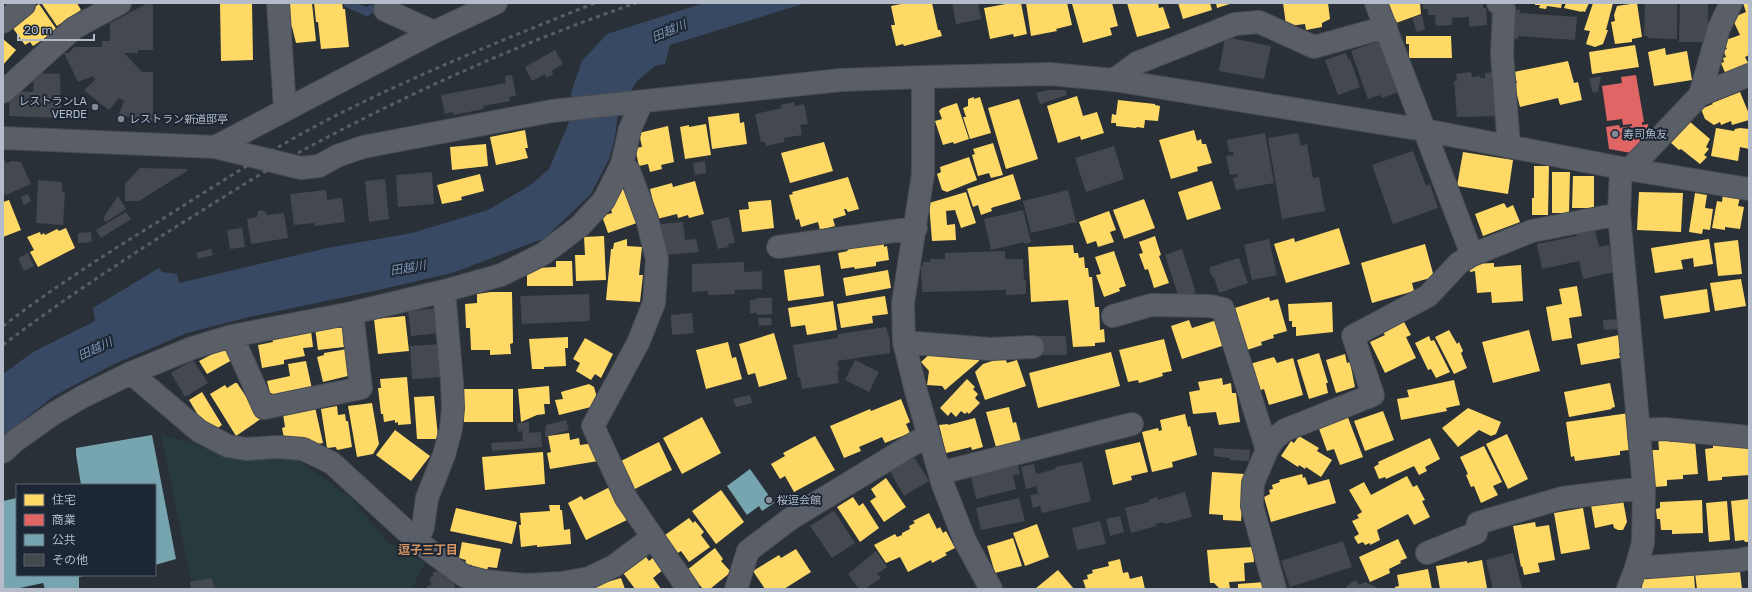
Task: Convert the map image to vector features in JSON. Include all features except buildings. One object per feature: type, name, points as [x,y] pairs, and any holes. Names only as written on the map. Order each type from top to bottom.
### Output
[{"type":"street","points":[[3,92],[74,28],[120,3]]},
{"type":"street","points":[[278,3],[285,109]]},
{"type":"street","points":[[386,3],[385,10],[434,32]]},
{"type":"street","points":[[215,147],[434,32],[496,3]]},
{"type":"street","points":[[1376,3],[1472,255]]},
{"type":"street","points":[[1498,3],[1504,9],[1502,54],[1509,147]]},
{"type":"street","points":[[1700,95],[1719,28],[1731,3]]},
{"type":"street","points":[[3,22],[24,6]]},
{"type":"street","points":[[1114,80],[1137,63],[1235,24],[1259,22],[1314,47],[1386,27]]},
{"type":"street","points":[[3,138],[215,147],[301,168],[319,166],[336,156],[363,147],[552,111],[841,80],[1050,74],[1114,80],[1424,130],[1509,147],[1749,189]]},
{"type":"street","points":[[1628,589],[1643,543],[1644,488],[1619,214],[1626,168],[1700,95],[1749,75]]},
{"type":"street","points":[[923,77],[923,174],[916,228],[908,261],[903,303],[904,342],[928,435],[940,473],[965,541],[991,589]]},
{"type":"street","points":[[3,452],[15,441],[53,414],[82,397],[131,373],[192,348],[232,336],[352,313],[444,291],[501,275],[543,254],[580,226],[604,200],[622,164],[638,102]]},
{"type":"street","points":[[622,164],[629,171],[647,220],[657,259],[654,302],[638,343],[593,426],[626,498],[688,589]]},
{"type":"street","points":[[1276,589],[1252,506],[1253,483],[1267,450],[1274,439],[1285,430],[1373,395],[1353,336],[1428,296],[1459,263],[1472,255],[1532,231],[1619,214]]},
{"type":"street","points":[[778,247],[916,228]]},
{"type":"street","points":[[417,541],[423,527],[427,498],[444,455],[451,429],[453,408],[452,383],[444,291]]},
{"type":"street","points":[[1113,316],[1152,306],[1210,306],[1223,309],[1267,450]]},
{"type":"street","points":[[232,336],[264,408],[361,388],[352,313]]},
{"type":"street","points":[[904,342],[990,349],[1033,347]]},
{"type":"street","points":[[131,373],[199,431],[228,446],[246,449],[278,447],[303,449],[332,463],[417,541],[464,576],[484,581],[525,585],[562,584],[589,578],[614,566],[653,537]]},
{"type":"street","points":[[940,473],[1132,424]]},
{"type":"street","points":[[1639,430],[1665,429],[1749,437]]},
{"type":"street","points":[[736,589],[748,551],[790,519],[928,435]]},
{"type":"street","points":[[1427,552],[1476,533],[1478,523],[1562,498],[1644,488]]},
{"type":"street","points":[[1636,568],[1741,560],[1749,558]]},
{"type":"green space","points":[[161,434],[237,458],[297,459],[351,498],[389,544],[425,562],[412,589],[193,589]]},
{"type":"water","name":"田越川","points":[[704,3],[806,3],[670,45],[665,64],[655,66],[637,81],[618,113],[615,137],[609,159],[591,194],[545,238],[452,273],[249,317],[187,333],[114,364],[54,396],[3,436],[3,374],[33,352],[95,321],[93,308],[159,268],[162,272],[177,274],[179,283],[327,248],[412,233],[488,210],[529,186],[549,169],[569,122],[571,93],[582,61],[607,34]]},
{"type":"waterway","points":[[347,3],[367,12],[371,9]]},
{"type":"railway","points":[[3,326],[42,297],[102,257],[235,173],[332,117],[445,64],[595,3]]},
{"type":"railway","points":[[3,345],[66,299],[174,228],[251,180],[298,153],[380,110],[464,71],[549,35],[636,3]]},
{"type":"place","name":"レストランLA VERDE","points":[[95,107]]},
{"type":"place","name":"レストラン新道邸亭","points":[[121,119]]},
{"type":"place","name":"寿司魚友","points":[[1615,134]]},
{"type":"place","name":"桜逗会館","points":[[769,500]]},
{"type":"district","name":"逗子三丁目","points":[[428,550]]}]
